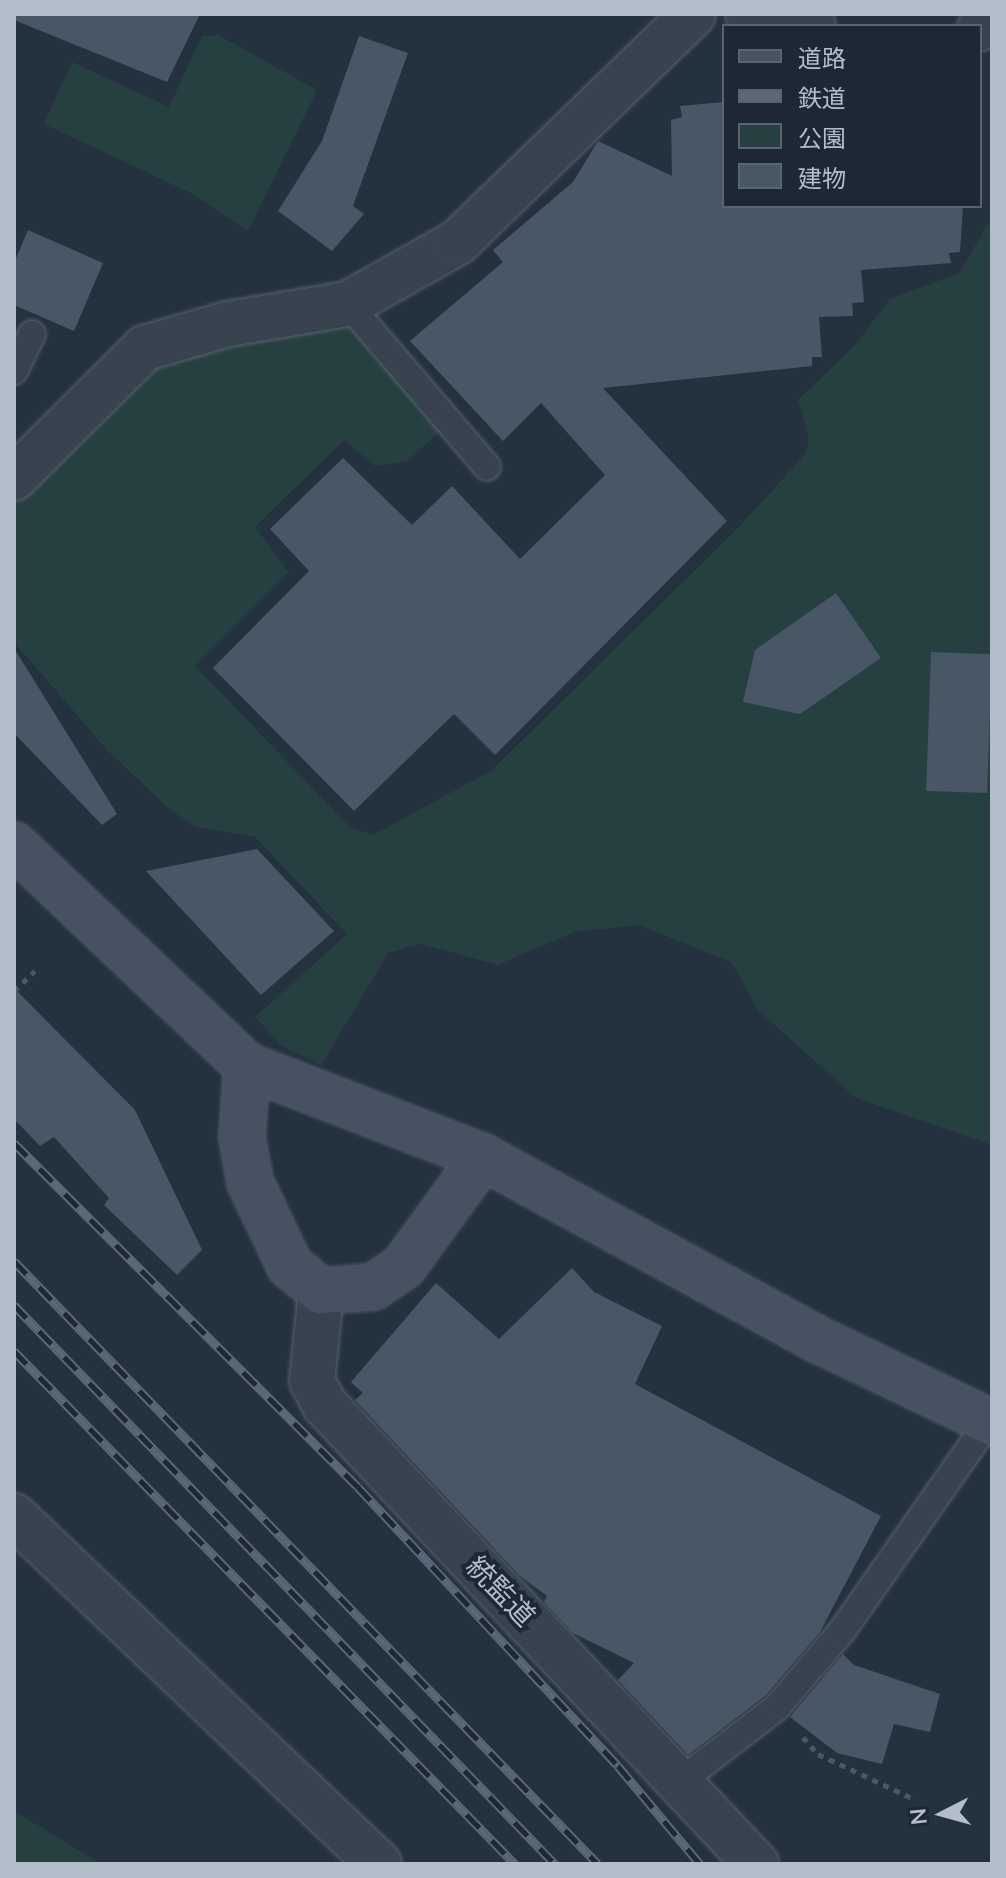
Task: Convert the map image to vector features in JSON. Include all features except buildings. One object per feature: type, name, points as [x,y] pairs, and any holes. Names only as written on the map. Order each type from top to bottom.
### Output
[{"type":"street","points":[[14,478],[145,348],[228,324],[348,304],[477,227],[693,14]]},
{"type":"street","points":[[748,14],[802,24]]},
{"type":"street","points":[[14,845],[247,1066],[483,1157],[819,1340],[991,1422]]},
{"type":"street","points":[[247,1066],[242,1137],[250,1182],[290,1266],[321,1291],[373,1287],[403,1267],[483,1157]]},
{"type":"street","name":"統監道","points":[[321,1291],[312,1381],[325,1405],[682,1780],[756,1864]]},
{"type":"street","points":[[14,1516],[379,1864]]},
{"type":"lane","points":[[348,304],[487,467]]},
{"type":"lane","points":[[14,371],[32,334]]},
{"type":"lane","points":[[682,1780],[777,1707],[842,1631],[991,1422]]},
{"type":"path","points":[[14,991],[35,971]]},
{"type":"path","points":[[777,1707],[818,1754],[916,1800]]},
{"type":"green space","points":[[218,35],[317,90],[248,231],[195,195],[44,124],[72,62],[169,107],[202,36]]},
{"type":"green space","points":[[992,217],[992,1145],[856,1098],[758,1010],[731,962],[639,925],[574,932],[498,965],[421,944],[388,953],[321,1065],[282,1046],[255,1017],[347,934],[255,837],[195,827],[166,806],[107,750],[14,642],[14,478],[145,348],[348,304],[448,424],[406,462],[375,466],[344,440],[255,527],[289,572],[195,666],[351,828],[373,835],[492,770],[740,526],[805,454],[809,439],[798,400],[854,346],[890,299],[959,273]]},
{"type":"green space","points":[[14,1811],[102,1864],[14,1864]]},
{"type":"railway","points":[[14,1143],[358,1487],[618,1766],[700,1864]]},
{"type":"railway","points":[[14,1261],[598,1864]]},
{"type":"railway","points":[[14,1305],[555,1864]]},
{"type":"railway","points":[[14,1351],[515,1864]]}]
